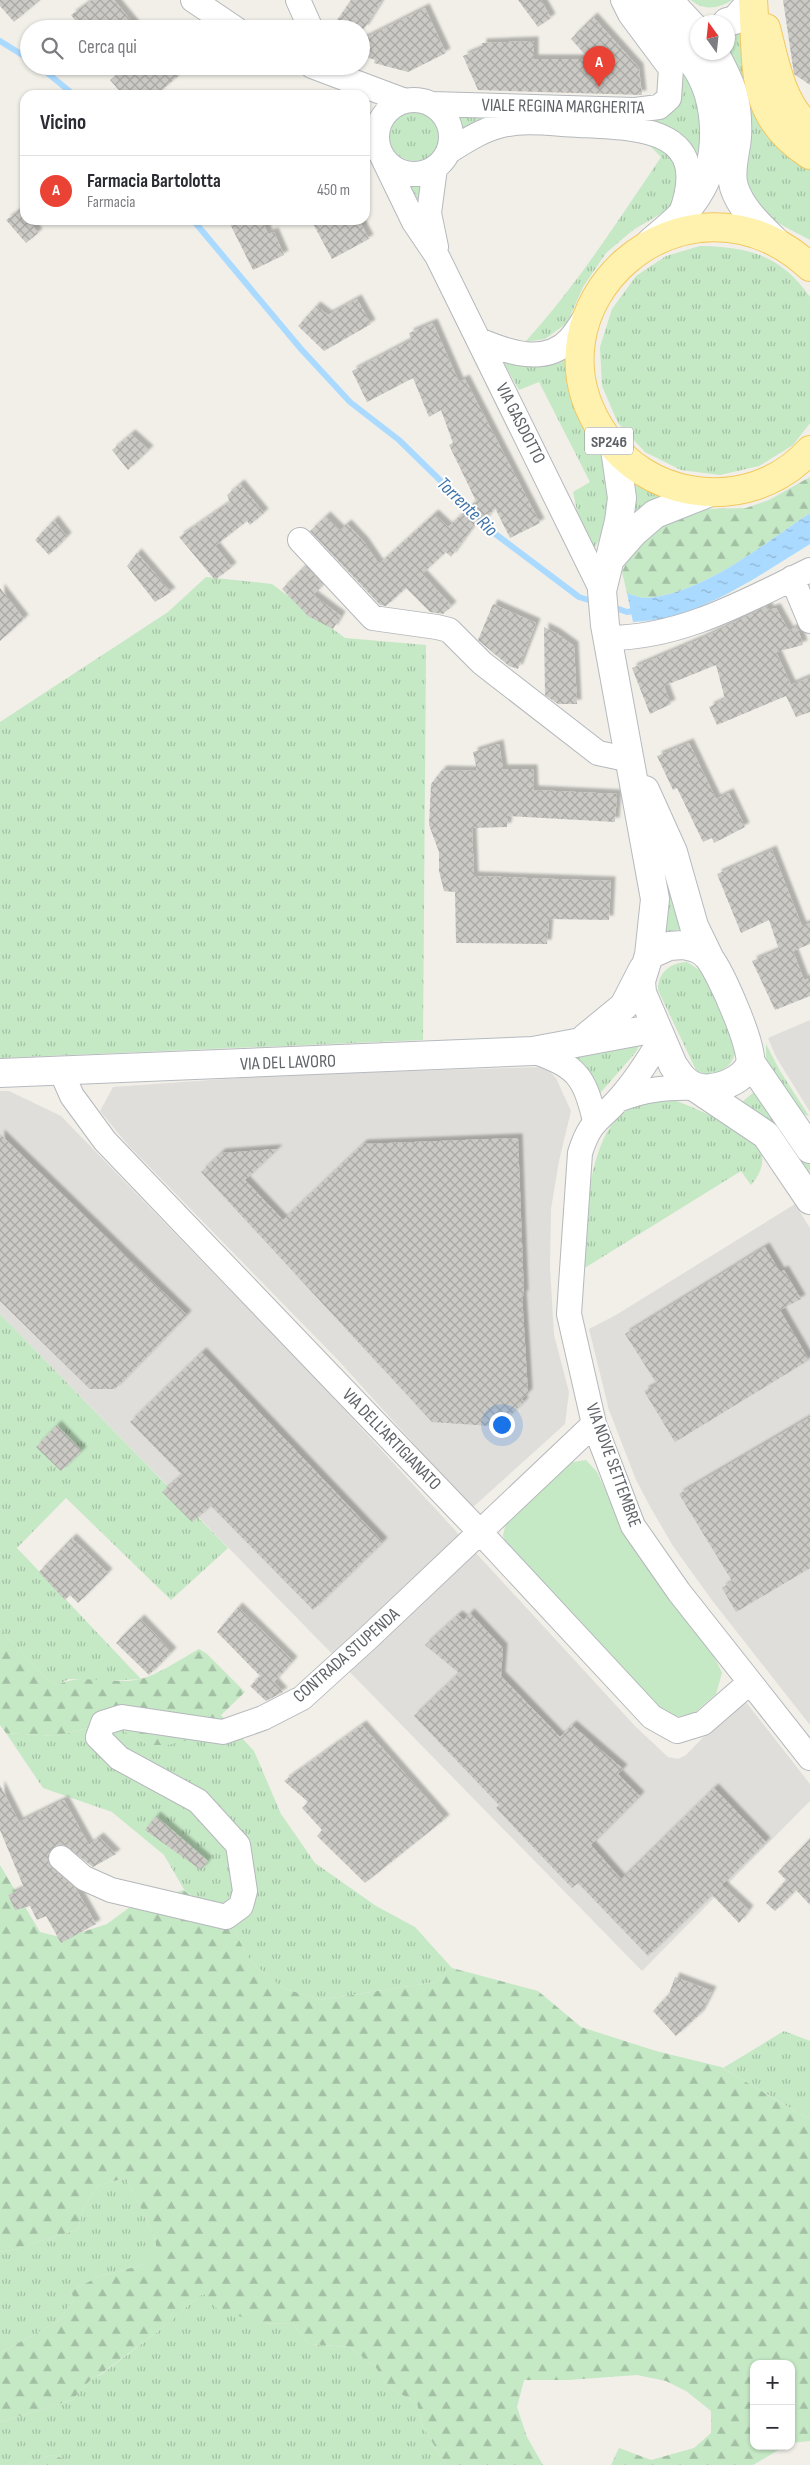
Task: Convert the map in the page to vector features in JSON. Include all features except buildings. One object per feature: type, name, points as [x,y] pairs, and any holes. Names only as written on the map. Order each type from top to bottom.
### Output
[{"type":"main road","points":[[639,0],[695,64],[711,100],[713,113],[712,146],[708,177],[697,196],[679,218],[650,243]]},
{"type":"main road","points":[[668,0],[690,22]]},
{"type":"main road","points":[[735,20],[753,0]]},
{"type":"main road","points":[[753,0],[758,87],[768,111],[782,132],[810,154]]},
{"type":"main road","points":[[759,0],[774,62],[788,100],[810,128]]},
{"type":"main road","points":[[718,60],[731,84],[737,110],[733,184],[739,200],[750,215],[798,255]]},
{"type":"main road","name":"SP246","points":[[798,255],[745,230],[712,227],[680,231],[650,243],[635,253],[614,272],[598,294],[590,311],[582,339],[581,368],[586,398],[597,425],[615,449],[641,472],[673,487],[708,493],[739,491],[770,481],[806,459]]},
{"type":"main road","points":[[615,449],[622,498],[620,521],[602,591],[607,631],[655,899],[647,960],[641,981],[642,993],[658,1033],[680,1076],[766,1135],[810,1200]]},
{"type":"main road","points":[[609,560],[634,532],[655,514],[708,493]]},
{"type":"main road","points":[[631,760],[673,852],[694,926],[747,1037],[751,1051],[751,1063],[745,1072],[734,1080],[722,1086],[696,1088]]},
{"type":"main road","points":[[647,960],[669,946],[683,945],[696,947],[710,959]]},
{"type":"main road","name":"VIA DEL LAVORO","points":[[575,1044],[595,1032],[624,1006],[647,960]]},
{"type":"main road","name":"VIA DEL LAVORO","points":[[0,1073],[533,1051],[608,1036],[658,1033]]},
{"type":"main road","points":[[751,1063],[810,1149]]},
{"type":"street","points":[[193,0],[223,20]]},
{"type":"street","name":"VIALE REGINA MARGHERITA","points":[[431,104],[549,106],[608,110],[659,107],[669,98],[671,69],[630,14],[623,0]]},
{"type":"street","points":[[323,75],[339,90]]},
{"type":"street","points":[[335,75],[405,101],[423,101],[431,104],[446,119],[450,130],[441,160],[424,173],[400,172],[390,165],[374,137],[384,114],[394,106],[405,101]]},
{"type":"street","name":"VIALE REGINA MARGHERITA","points":[[441,160],[483,132],[501,126],[528,123],[634,128],[657,134],[674,143],[688,171],[689,187],[679,218]]},
{"type":"street","name":"VIA GASDOTTO","points":[[374,137],[414,222],[438,256],[568,517],[602,591]]},
{"type":"street","name":"VIA GASDOTTO","points":[[438,256],[429,213],[441,160]]},
{"type":"street","points":[[479,340],[500,349],[528,355],[552,351],[569,340],[590,311]]},
{"type":"street","points":[[300,540],[373,618],[449,630],[482,663],[598,753],[631,760]]},
{"type":"street","points":[[607,631],[655,635],[704,620],[801,574],[810,621]]},
{"type":"street","name":"VIA NOVE SETTEMBRE","points":[[658,1033],[643,1068],[618,1100],[595,1121],[585,1137],[580,1152],[569,1314],[594,1424],[633,1526],[679,1592],[810,1758]]},
{"type":"street","points":[[533,1051],[563,1062],[583,1081],[595,1121]]},
{"type":"street","name":"VIA DELL'ARTIGIANATO","points":[[61,1071],[72,1096],[105,1141],[480,1532],[652,1717],[677,1731],[703,1723],[749,1683]]},
{"type":"street","name":"VIA NOVE SETTEMBRE","points":[[618,1100],[650,1090],[669,1087],[696,1088]]},
{"type":"street","points":[[480,1532],[594,1424]]},
{"type":"street","name":"CONTRADA STUPENDA","points":[[61,1858],[84,1878],[111,1890],[226,1916],[241,1906],[245,1891],[238,1846],[198,1801],[119,1758],[98,1738],[103,1723],[122,1717],[223,1732],[263,1718],[302,1698],[480,1532]]},
{"type":"shaded area","points":[[810,1020],[810,1112],[776,1057],[768,1038]]},
{"type":"shaded area","points":[[545,1067],[556,1078],[571,1111],[559,1161],[551,1209],[550,1267],[554,1335],[569,1392],[565,1424],[472,1508],[338,1360],[128,1145],[100,1111],[113,1087],[279,1075]]},
{"type":"shaded area","points":[[0,1091],[9,1091],[61,1116],[317,1380],[635,1726],[668,1757],[678,1759],[686,1755],[742,1697],[810,1784],[810,1801],[642,1971],[0,1314]]},
{"type":"shaded area","points":[[795,1204],[810,1228],[810,1725],[711,1599],[673,1546],[652,1510],[636,1480],[609,1410],[589,1329],[616,1315]]},
{"type":"green space","points":[[691,0],[732,0],[711,8],[696,4]]},
{"type":"green space","points":[[744,23],[810,162],[810,240],[765,214],[754,201],[748,188],[738,145],[729,60],[735,60],[735,28]]},
{"type":"green space","points":[[686,62],[705,115],[694,182],[638,117]]},
{"type":"green space","points":[[410,109],[420,109],[430,113],[437,120],[441,135],[437,150],[430,157],[420,161],[410,161],[400,157],[393,150],[389,140],[389,130],[393,120],[400,113]]},
{"type":"green space","points":[[445,111],[505,113],[455,135],[457,123]]},
{"type":"green space","points":[[647,143],[660,144],[680,169],[676,197],[667,210],[633,230],[606,253],[583,287],[567,323],[545,339],[525,342],[580,275],[661,157]]},
{"type":"green space","points":[[399,181],[421,183],[418,202],[422,225]]},
{"type":"green space","points":[[700,246],[734,248],[762,256],[787,271],[810,297],[810,423],[793,445],[759,466],[720,475],[681,470],[645,452],[618,423],[602,386],[600,347],[612,309],[636,276],[666,256]]},
{"type":"green space","points":[[567,352],[573,404],[606,465],[611,493],[605,527],[593,552],[579,520],[573,492],[590,482],[539,382],[519,390],[501,358]]},
{"type":"green space","points":[[810,477],[810,513],[732,566],[711,578],[668,594],[646,598],[627,593],[622,572],[639,537],[670,518],[707,509],[746,508],[769,500]]},
{"type":"green space","points":[[630,483],[661,495],[625,525]]},
{"type":"green space","points":[[206,577],[272,584],[345,638],[426,645],[423,1040],[0,1058],[0,722],[168,612]]},
{"type":"green space","points":[[654,836],[685,928],[662,934]]},
{"type":"green space","points":[[687,962],[704,973],[737,1046],[734,1057],[728,1066],[720,1072],[709,1076],[696,1070],[658,990],[660,978],[666,970],[675,964]]},
{"type":"green space","points":[[634,1035],[641,1041],[636,1052],[595,1099],[574,1058]]},
{"type":"green space","points":[[766,1044],[780,1071],[809,1116],[793,1111],[766,1067]]},
{"type":"green space","points":[[754,1092],[803,1153],[810,1165],[810,1179],[778,1130],[742,1102]]},
{"type":"green space","points":[[671,1099],[715,1118],[755,1142],[762,1154],[762,1165],[758,1176],[751,1185],[741,1171],[583,1269],[581,1261],[587,1204],[596,1161],[603,1141],[612,1125],[623,1113],[646,1103]]},
{"type":"green space","points":[[0,1314],[228,1548],[171,1600],[66,1498],[17,1548],[141,1679],[109,1681],[69,1679],[57,1685],[44,1676],[0,1629]]},
{"type":"green space","points":[[586,1460],[597,1472],[619,1520],[713,1654],[722,1673],[716,1694],[693,1714],[674,1717],[660,1709],[506,1546],[503,1535],[506,1523],[567,1463]]},
{"type":"green space","points":[[0,1629],[44,1676],[57,1685],[67,1681],[87,1679],[129,1681],[140,1679],[162,1670],[199,1649],[207,1654],[245,1692],[197,1738],[167,1745],[148,1745],[124,1731],[88,1728],[57,1736],[6,1733],[0,1725]]},
{"type":"green space","points":[[220,1714],[254,1751],[281,1814],[315,1863],[376,1906],[415,1927],[452,1968],[435,1982],[320,2000],[283,1988],[251,1962],[233,1929],[216,1912],[185,1891],[164,1855],[112,1812],[43,1788],[6,1733],[57,1736],[88,1728],[124,1731],[148,1745],[197,1738]]},
{"type":"green space","points":[[0,1865],[40,1932],[64,1938],[107,1924],[130,1907],[183,1890],[216,1912],[233,1929],[251,1962],[283,1988],[320,2000],[435,1982],[452,1968],[538,1991],[581,2027],[656,2051],[721,2067],[810,2120],[810,2441],[795,2443],[795,2360],[750,2360],[750,2450],[778,2450],[753,2465],[611,2465],[619,2448],[651,2460],[694,2448],[711,2433],[711,2411],[686,2391],[666,2381],[637,2375],[568,2380],[524,2380],[517,2407],[527,2437],[543,2465],[446,2465],[422,2425],[417,2403],[388,2387],[375,2366],[349,2347],[309,2344],[293,2324],[260,2323],[217,2309],[205,2294],[198,2296],[169,2323],[98,2376],[95,2375],[72,2400],[0,2422],[0,2353],[57,2322],[74,2300],[71,2291],[98,2277],[142,2265],[157,2249],[153,2233],[126,2178],[98,2185],[83,2209],[78,2230],[20,2248],[0,2252]]},
{"type":"green space","points":[[784,2031],[810,2041],[810,2120],[723,2068]]},
{"type":"green space","points":[[126,2178],[153,2233],[157,2250],[142,2265],[98,2277],[71,2291],[74,2300],[57,2322],[0,2353],[0,2252],[20,2248],[78,2230],[83,2209],[98,2185]]},
{"type":"green space","points":[[205,2294],[260,2323],[293,2324],[309,2344],[349,2347],[375,2366],[388,2387],[417,2403],[422,2425],[446,2465],[69,2465],[69,2460],[51,2455],[25,2465],[0,2465],[0,2422],[72,2400],[95,2375],[99,2376],[169,2323],[198,2296]]},
{"type":"green space","points":[[51,2455],[69,2460],[69,2465],[25,2465]]},
{"type":"water","points":[[810,513],[810,544],[760,575],[726,595],[690,611],[666,618],[633,622],[627,593],[646,598],[668,594],[711,578]]},
{"type":"waterway","name":"Torrente Rio","points":[[0,41],[20,53]]},
{"type":"waterway","name":"Torrente Rio","points":[[50,75],[68,90]]},
{"type":"waterway","name":"Torrente Rio","points":[[197,225],[301,349],[350,402],[399,440],[494,533],[579,597],[595,602]]},
{"type":"waterway","name":"Torrente Rio","points":[[610,606],[627,612],[639,610]]},
{"type":"place","name":"Farmacia Bartolotta","points":[[599,87]]}]
